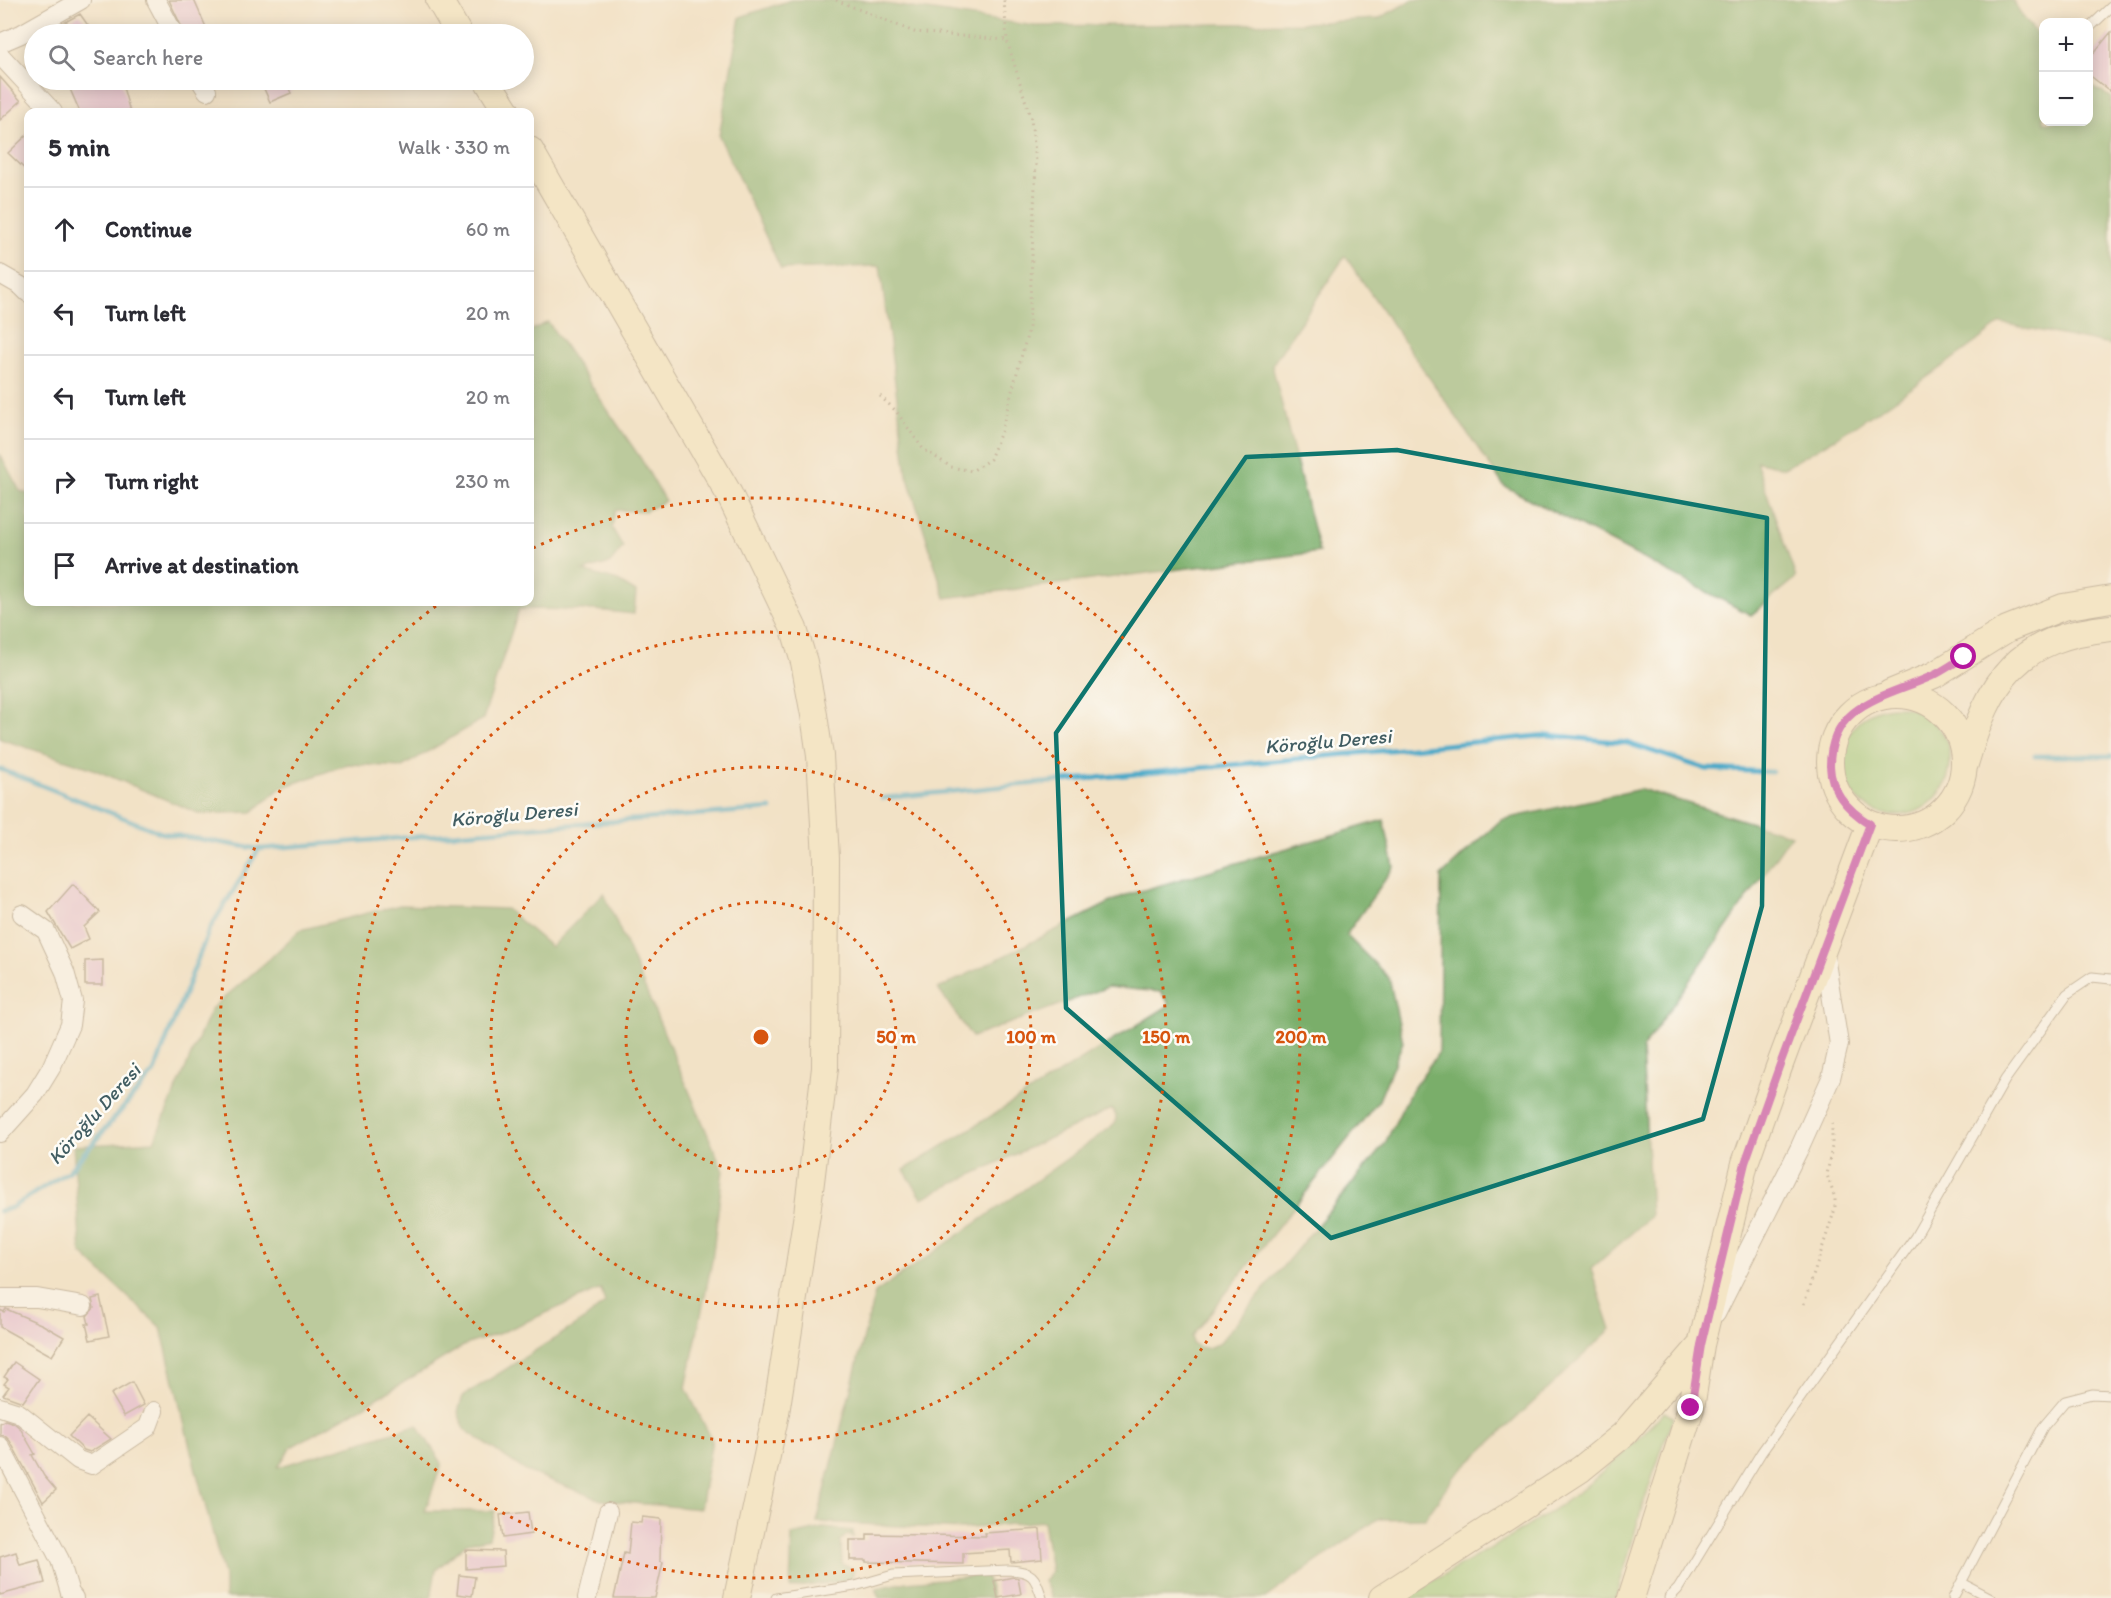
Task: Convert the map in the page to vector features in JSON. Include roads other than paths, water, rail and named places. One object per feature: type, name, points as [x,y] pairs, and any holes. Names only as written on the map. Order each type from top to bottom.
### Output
[{"type":"main road","points":[[439,0],[453,24]]},
{"type":"main road","points":[[493,90],[504,108]]},
{"type":"main road","points":[[534,157],[735,504],[794,629],[804,662],[820,756],[826,858],[825,1068],[807,1214],[776,1413],[737,1598]]},
{"type":"main road","points":[[2111,599],[2063,607],[2007,629],[1934,675],[1870,700],[1851,713],[1837,731],[1830,752],[1831,775],[1838,795],[1852,812],[1870,824],[1892,830],[1913,828],[1933,819],[1950,805],[1961,786],[1965,764],[1990,697],[2010,669],[2029,652],[2062,636],[2111,628]]},
{"type":"main road","points":[[1870,700],[1892,695],[1915,697],[1935,706],[1952,722],[1962,742],[1965,764]]},
{"type":"main road","points":[[1631,1598],[1691,1408],[1701,1345],[1745,1163],[1870,824]]},
{"type":"main road","points":[[1382,1598],[1581,1469],[1624,1434],[1701,1345]]},
{"type":"street","points":[[39,24],[81,0]]},
{"type":"street","points":[[156,0],[169,24]]},
{"type":"street","points":[[0,43],[24,32]]},
{"type":"street","points":[[0,56],[24,81]]},
{"type":"street","points":[[32,90],[49,108]]},
{"type":"street","points":[[0,274],[24,289]]},
{"type":"street","points":[[0,1133],[35,1094],[51,1068],[70,1025],[73,1001],[65,972],[46,931],[22,914]]},
{"type":"street","points":[[1701,1345],[1832,1078],[1839,1044],[1824,948]]},
{"type":"street","points":[[0,1298],[37,1298],[83,1306]]},
{"type":"street","points":[[0,1407],[19,1413],[78,1460],[92,1465],[148,1427],[154,1411]]},
{"type":"street","points":[[0,1446],[60,1560],[67,1596]]},
{"type":"street","points":[[587,1598],[608,1512]]},
{"type":"lane","points":[[2093,24],[2111,6]]},
{"type":"lane","points":[[1669,1598],[1678,1589],[1761,1453],[1915,1237],[2005,1080],[2067,994],[2092,977],[2111,979]]},
{"type":"lane","points":[[1953,1598],[2043,1427],[2065,1401],[2092,1394],[2111,1395]]},
{"type":"lane","points":[[776,1598],[855,1586],[893,1575],[1008,1570],[1017,1570],[1033,1576],[1037,1581],[1042,1598]]},
{"type":"lane","points":[[1962,1583],[1991,1598]]},
{"type":"waterway","name":"Köroğlu Deresi","points":[[883,798],[1548,735],[1627,743],[1706,769],[1772,772]]},
{"type":"waterway","name":"Köroğlu Deresi","points":[[2035,756],[2111,756]]},
{"type":"waterway","name":"Köroğlu Deresi","points":[[0,769],[162,833],[259,849],[771,809]]},
{"type":"waterway","name":"Köroğlu Deresi","points":[[0,1211],[11,1208],[69,1171],[154,1072],[209,930],[259,849]]}]
